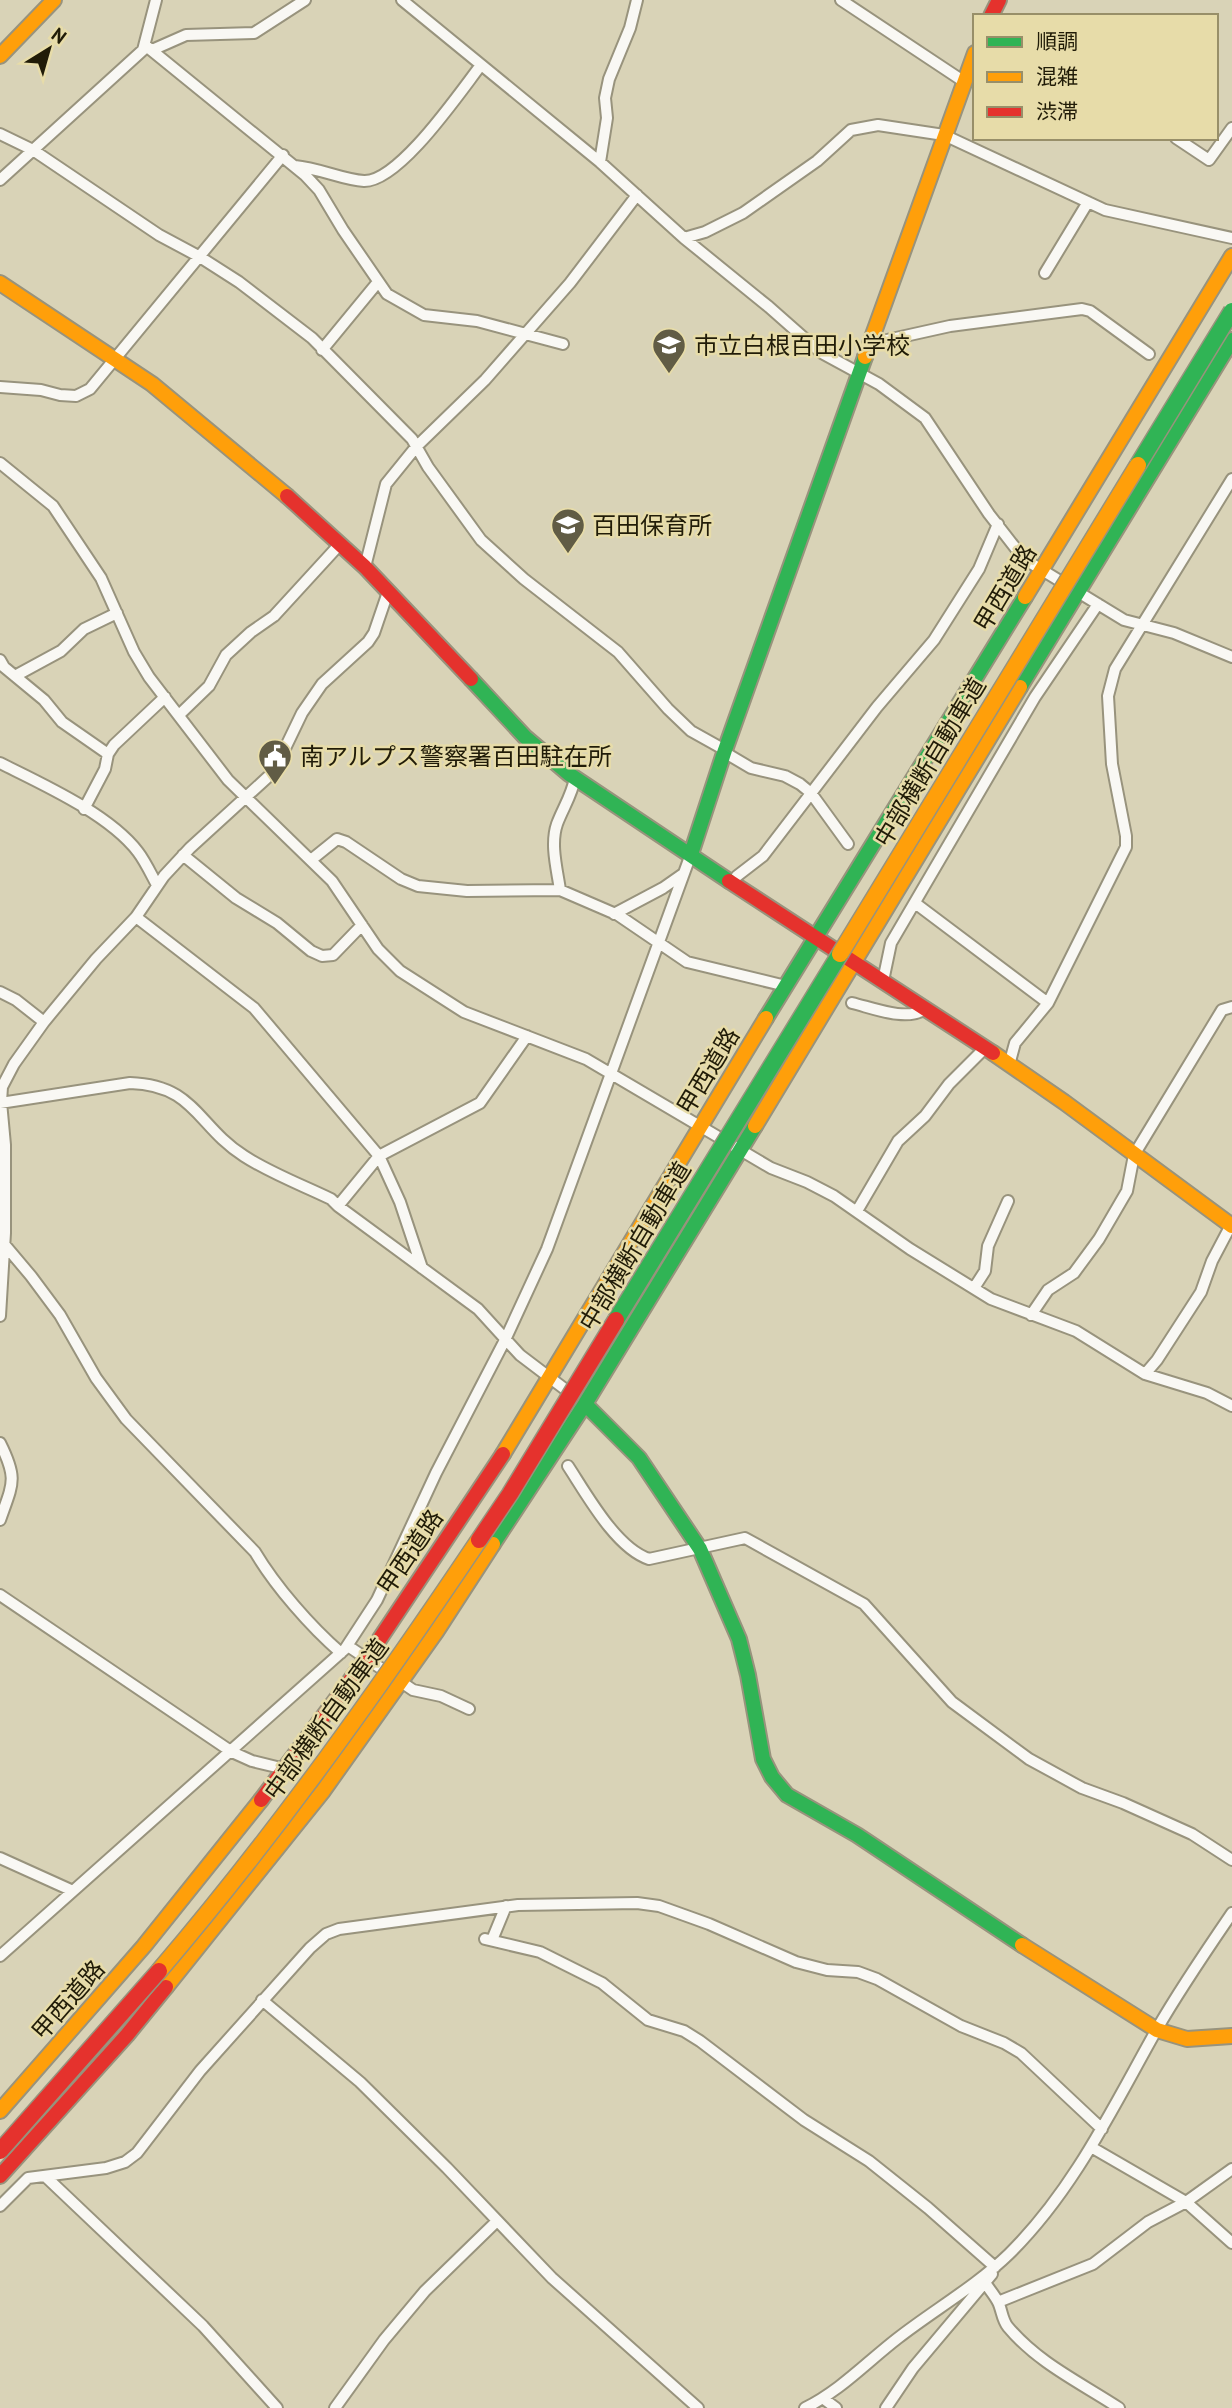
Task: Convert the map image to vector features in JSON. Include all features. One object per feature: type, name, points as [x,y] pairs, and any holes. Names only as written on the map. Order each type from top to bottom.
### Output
[{"type":"main road","points":[[0,56],[54,0]]},
{"type":"main road","points":[[691,855],[859,372],[973,58]]},
{"type":"main road","name":"甲西道路","points":[[0,2111],[157,1931],[285,1769],[367,1658],[551,1378],[700,1126],[1232,257]]},
{"type":"main road","points":[[0,283],[116,358],[227,446],[365,567],[525,737],[575,778],[985,1048],[1064,1102],[1231,1225]]},
{"type":"main road","name":"中部横断自動車道","points":[[0,2151],[142,1992],[233,1880],[322,1766],[460,1569],[525,1470],[1232,311]]},
{"type":"main road","name":"中部横断自動車道","points":[[0,2164],[140,2008],[240,1885],[329,1771],[430,1631],[532,1475],[1232,324]]},
{"type":"main road","points":[[0,2176],[127,2035],[323,1791],[401,1683],[509,1524],[741,1150],[1232,340]]},
{"type":"main road","points":[[585,1404],[639,1458],[700,1549],[739,1639],[763,1759],[772,1777],[787,1795],[858,1835],[1043,1959],[1157,2030],[1187,2039],[1232,2036]]},
{"type":"street","points":[[149,48],[156,0]]},
{"type":"street","points":[[0,180],[143,50],[186,36],[254,33],[305,0]]},
{"type":"street","points":[[402,0],[600,162],[684,238],[822,353],[859,372],[925,418],[989,514],[1024,559],[1124,620],[1174,633],[1232,657]]},
{"type":"street","points":[[600,162],[607,118],[605,98],[609,79],[630,28],[637,0]]},
{"type":"street","points":[[841,0],[963,81]]},
{"type":"street","points":[[149,48],[283,155],[319,190],[387,294],[424,315],[477,321],[563,344]]},
{"type":"street","points":[[295,166],[312,167],[363,181],[382,175],[407,157],[481,65]]},
{"type":"street","points":[[684,238],[705,232],[743,213],[817,161],[851,130],[878,125],[944,135],[1105,210],[1232,238]]},
{"type":"street","points":[[1179,140],[1209,160],[1232,128]]},
{"type":"street","points":[[0,134],[33,150],[159,234],[239,282],[312,338],[412,439],[481,540],[524,579],[618,652],[691,731],[751,768],[785,776],[811,793],[848,844]]},
{"type":"street","points":[[0,387],[76,396],[90,388],[283,155]]},
{"type":"street","points":[[365,567],[386,484],[416,447],[485,380],[570,283],[637,195]]},
{"type":"street","points":[[1045,273],[1088,202]]},
{"type":"street","points":[[322,350],[378,282]]},
{"type":"street","points":[[869,344],[950,326],[1082,309],[1149,354]]},
{"type":"street","points":[[0,463],[53,506],[101,578],[134,652],[149,677],[228,780],[332,881],[378,949],[400,971],[464,1012],[572,1052],[771,1168],[807,1182],[857,1211],[910,1249],[991,1299],[1076,1331],[1145,1374],[1207,1393],[1232,1405]]},
{"type":"street","points":[[1009,1065],[1015,1043],[1048,1003],[1126,847],[1112,764],[1108,696],[1115,669],[1232,479]]},
{"type":"street","points":[[732,883],[763,856],[877,707],[934,640],[979,569],[998,524]]},
{"type":"street","points":[[179,715],[209,686],[226,655],[274,616],[340,544]]},
{"type":"street","points":[[0,1315],[5,1145],[0,1103],[2,1087],[14,1064],[44,1022],[96,959],[136,917],[157,885],[183,855],[269,776],[302,713],[322,684],[368,642],[388,592]]},
{"type":"street","points":[[883,981],[891,943],[1035,697],[1098,604]]},
{"type":"street","points":[[15,676],[61,650],[84,629],[117,613]]},
{"type":"street","points":[[1,666],[44,700],[62,722],[108,754]]},
{"type":"street","points":[[84,809],[114,745],[165,697]]},
{"type":"street","points":[[0,763],[84,809],[123,836],[138,852],[157,885]]},
{"type":"street","points":[[561,890],[555,858],[556,826],[569,801],[575,778]]},
{"type":"street","points":[[311,860],[337,839],[346,842],[401,879],[418,886],[467,891],[561,890],[614,914],[659,941],[687,962],[786,986]]},
{"type":"street","points":[[183,855],[236,898],[277,923],[311,951],[322,956],[333,955],[362,925]]},
{"type":"street","points":[[0,1956],[344,1650],[377,1600],[436,1473],[505,1340],[547,1249],[691,855]]},
{"type":"street","points":[[614,914],[683,874]]},
{"type":"street","points":[[915,903],[1048,1003]]},
{"type":"street","points":[[136,917],[254,1008],[379,1156],[400,1202],[422,1268]]},
{"type":"street","points":[[0,992],[16,1000],[44,1022]]},
{"type":"street","points":[[852,1003],[895,1013],[919,1013],[925,1009]]},
{"type":"street","points":[[1031,1315],[1048,1290],[1074,1273],[1099,1239],[1127,1191],[1134,1155],[1222,1010],[1232,1006]]},
{"type":"street","points":[[338,1206],[379,1156],[480,1103],[527,1036]]},
{"type":"street","points":[[857,1211],[898,1141],[925,1116],[949,1084],[985,1048]]},
{"type":"street","points":[[0,1103],[130,1083],[151,1084],[170,1090],[188,1102],[225,1142],[245,1157],[331,1199],[478,1309],[520,1355],[585,1404]]},
{"type":"street","points":[[974,1288],[985,1271],[988,1246],[1008,1201]]},
{"type":"street","points":[[1145,1374],[1201,1292],[1212,1261],[1231,1225]]},
{"type":"street","points":[[2,1242],[60,1315],[96,1378],[126,1419],[255,1552],[315,1628],[344,1650],[367,1658],[413,1690],[441,1696],[469,1709]]},
{"type":"street","points":[[0,1443],[13,1475],[0,1520]]},
{"type":"street","points":[[568,1466],[596,1509],[636,1555],[649,1559],[745,1538],[864,1604],[953,1702],[1029,1759],[1082,1788],[1192,1834],[1232,1860]]},
{"type":"street","points":[[0,1595],[232,1752],[252,1761],[285,1769]]},
{"type":"street","points":[[0,1858],[73,1891]]},
{"type":"street","points":[[0,2206],[28,2178],[106,2168],[125,2162],[137,2153],[200,2071],[262,2000],[326,1934],[339,1928],[506,1906],[637,1903],[659,1906],[709,1924],[796,1962],[827,1970],[858,1972],[877,1979],[961,2026],[1004,2043],[1021,2053],[1102,2129]]},
{"type":"street","points":[[506,1906],[488,1940],[540,1952],[602,1983],[648,2020],[684,2031],[700,2040],[804,2120],[869,2161],[995,2267]]},
{"type":"street","points":[[806,2408],[824,2399],[901,2336],[983,2280],[1010,2253],[1076,2172],[1181,1987],[1232,1913]]},
{"type":"street","points":[[262,2000],[360,2082],[552,2278],[698,2408]]},
{"type":"street","points":[[1091,2147],[1185,2202],[1232,2243]]},
{"type":"street","points":[[998,2302],[1093,2264],[1149,2222],[1185,2202],[1232,2169]]},
{"type":"street","points":[[45,2176],[203,2326],[277,2408]]},
{"type":"street","points":[[335,2408],[384,2340],[425,2291],[498,2221]]},
{"type":"street","points":[[886,2408],[913,2368],[983,2280],[1010,2253]]},
{"type":"street","points":[[983,2280],[998,2302],[1005,2325],[1030,2350],[1061,2373],[1080,2382],[1119,2408]]},
{"type":"street","points":[[824,2399],[836,2408]]},
{"type":"traffic: fast","points":[[1138,465],[1232,311]]},
{"type":"traffic: fast","points":[[1020,687],[1232,340]]},
{"type":"traffic: fast","points":[[691,854],[725,750],[865,357]]},
{"type":"traffic: fast","points":[[766,1018],[1025,597]]},
{"type":"traffic: fast","points":[[471,679],[525,737],[569,774],[729,881]]},
{"type":"traffic: fast","points":[[616,1320],[840,954]]},
{"type":"traffic: fast","points":[[493,1544],[585,1404],[755,1126]]},
{"type":"traffic: fast","points":[[585,1404],[639,1458],[700,1549],[739,1639],[763,1759],[772,1777],[787,1795],[857,1835],[1022,1945]]},
{"type":"traffic: slow","points":[[0,56],[54,0]]},
{"type":"traffic: slow","points":[[865,357],[973,59]]},
{"type":"traffic: slow","points":[[1025,597],[1232,256]]},
{"type":"traffic: slow","points":[[0,283],[152,384],[287,496]]},
{"type":"traffic: slow","points":[[840,954],[1138,465]]},
{"type":"traffic: slow","points":[[755,1126],[1020,687]]},
{"type":"traffic: slow","points":[[503,1454],[766,1018]]},
{"type":"traffic: slow","points":[[993,1053],[1232,1226]]},
{"type":"traffic: slow","points":[[159,1971],[285,1814],[403,1651],[479,1540]]},
{"type":"traffic: slow","points":[[166,1987],[323,1791],[436,1632],[493,1544]]},
{"type":"traffic: slow","points":[[0,2111],[144,1946],[261,1800]]},
{"type":"traffic: slow","points":[[1022,1945],[1157,2030],[1187,2039],[1232,2036]]},
{"type":"traffic: jam","points":[[992,14],[999,0]]},
{"type":"traffic: jam","points":[[287,496],[365,567],[471,679]]},
{"type":"traffic: jam","points":[[729,881],[993,1053]]},
{"type":"traffic: jam","points":[[479,1540],[616,1320]]},
{"type":"traffic: jam","points":[[261,1800],[367,1658],[503,1454]]},
{"type":"traffic: jam","points":[[0,2151],[159,1971]]},
{"type":"traffic: jam","points":[[0,2176],[127,2035],[166,1987]]},
{"type":"place","name":"市立白根百田小学校","points":[[669,375]]},
{"type":"place","name":"百田保育所","points":[[568,555]]},
{"type":"place","name":"南アルプス警察署百田駐在所","points":[[275,786]]}]
